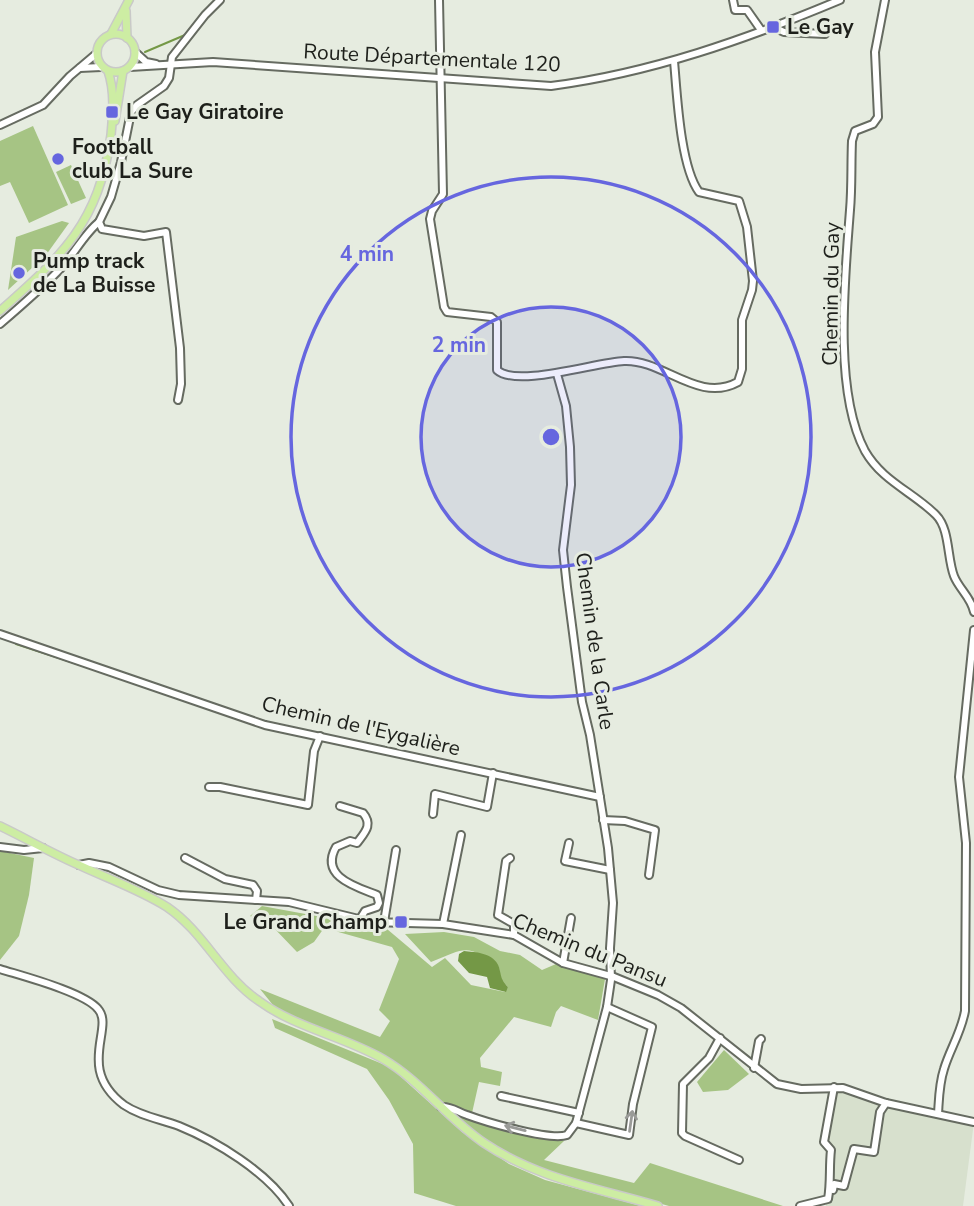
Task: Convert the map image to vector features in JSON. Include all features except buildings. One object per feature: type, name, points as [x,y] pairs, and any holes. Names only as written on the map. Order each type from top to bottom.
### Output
[{"type":"main road","points":[[0,311],[54,262],[78,233],[94,202],[103,179],[111,128],[113,92],[96,54],[102,40],[111,34],[128,1]]},
{"type":"main road","points":[[111,128],[118,107],[120,84],[135,52],[127,38],[125,18],[128,1]]},
{"type":"main road","points":[[111,34],[127,38]]},
{"type":"main road","points":[[105,69],[127,69]]},
{"type":"main road","points":[[0,826],[166,906],[193,929],[257,1000],[277,1013],[358,1045],[387,1061],[482,1142],[531,1170],[558,1180],[657,1206]]},
{"type":"street","points":[[0,324],[59,270],[80,246],[91,228],[99,222],[111,198],[131,112],[164,86],[169,78],[172,57],[220,0]]},
{"type":"street","points":[[439,0],[443,194],[430,219],[445,310],[495,320],[499,328],[497,370],[502,374],[557,374],[606,363],[634,361],[685,382],[706,387],[730,386],[738,382],[742,369],[742,320],[752,290],[743,206],[739,201],[699,192],[694,185],[683,142],[674,61]]},
{"type":"street","points":[[733,0],[735,10],[749,11],[761,30]]},
{"type":"street","name":"Route Départementale 120","points":[[127,69],[213,62],[551,86],[586,82],[674,61],[840,0]]},
{"type":"street","name":"Chemin du Gay","points":[[884,0],[875,52],[878,117],[873,124],[855,131],[852,141],[844,289],[845,362],[851,411],[866,454],[886,477],[938,516],[944,530],[954,576],[972,603]]},
{"type":"street","points":[[775,26],[784,32],[825,34]]},
{"type":"street","points":[[135,52],[146,62],[161,65]]},
{"type":"street","points":[[0,125],[43,105],[78,68],[96,54]]},
{"type":"street","points":[[78,68],[105,69]]},
{"type":"street","points":[[99,222],[102,229],[144,236],[166,232],[180,348],[181,384],[178,400]]},
{"type":"street","name":"Chemin de la Carle","points":[[557,374],[566,406],[570,447],[571,485],[563,550],[566,587],[582,702],[600,797],[613,903],[611,976],[607,1007],[576,1123]]},
{"type":"street","points":[[972,603],[974,612]]},
{"type":"street","points":[[938,1114],[939,1086],[962,1029],[965,1011],[966,842],[959,777],[974,630]]},
{"type":"street","name":"Chemin de l'Eygalière","points":[[0,634],[265,725],[600,797]]},
{"type":"street","points":[[209,787],[308,805],[314,751],[320,736]]},
{"type":"street","points":[[433,814],[435,794],[487,807],[494,774]]},
{"type":"street","points":[[340,806],[363,813],[368,821],[368,830],[357,843],[350,841],[335,847],[331,856],[332,866],[341,879],[377,895],[377,907],[365,911],[360,919]]},
{"type":"street","points":[[603,820],[625,821],[654,830],[649,875]]},
{"type":"street","points":[[443,924],[461,835]]},
{"type":"street","points":[[569,843],[565,861],[610,870]]},
{"type":"street","points":[[0,847],[24,850],[44,848]]},
{"type":"street","points":[[384,922],[396,850]]},
{"type":"street","points":[[185,858],[225,879],[253,885],[257,891],[257,900]]},
{"type":"street","points":[[510,859],[506,861],[498,915],[514,924],[514,935]]},
{"type":"street","name":"Chemin du Pansu","points":[[79,865],[89,863],[109,867],[158,890],[179,895],[289,902],[360,919],[443,924],[514,935],[564,963],[611,976],[659,995],[681,1008],[777,1084],[788,1088],[843,1088],[886,1102],[974,1122]]},
{"type":"street","points":[[564,963],[571,918]]},
{"type":"street","points":[[0,969],[35,979],[96,1006],[102,1017],[98,1063],[100,1074],[112,1093],[134,1111],[200,1136],[226,1151],[271,1182],[289,1206]]},
{"type":"street","points":[[441,1107],[449,1106],[481,1120],[552,1137],[568,1135],[576,1123],[629,1135],[633,1104],[652,1027],[607,1007]]},
{"type":"street","points":[[720,1038],[709,1058],[683,1084],[684,1109],[681,1128],[685,1136],[739,1160]]},
{"type":"street","points":[[754,1068],[761,1039]]},
{"type":"street","points":[[800,1206],[828,1199],[831,1150],[824,1142],[834,1087]]},
{"type":"street","points":[[501,1096],[579,1113]]},
{"type":"street","points":[[833,1197],[834,1184],[844,1186],[854,1149],[874,1152],[880,1112],[886,1102]]},
{"type":"shaded area","points":[[33,126],[68,205],[29,223],[10,182],[0,186],[0,141]]},
{"type":"shaded area","points":[[71,165],[86,198],[71,204],[56,172]]},
{"type":"shaded area","name":"Pump track de La Buisse","points":[[62,221],[69,223],[46,255],[8,290],[16,237]]},
{"type":"shaded area","points":[[0,851],[34,858],[19,936],[0,960]]},
{"type":"shaded area","points":[[262,906],[387,929],[432,967],[445,958],[471,985],[505,992],[508,987],[500,978],[499,967],[480,954],[459,951],[431,962],[405,934],[444,932],[474,937],[500,951],[520,955],[542,970],[556,964],[605,979],[598,1020],[561,1006],[551,1027],[514,1017],[480,1058],[481,1067],[502,1072],[500,1086],[479,1082],[472,1113],[564,1141],[544,1160],[634,1183],[650,1163],[783,1206],[669,1206],[539,1170],[509,1156],[454,1116],[410,1073],[374,1050],[277,1010],[260,989],[380,1037],[390,1021],[379,1010],[399,959],[392,947],[324,928],[314,942],[297,952],[272,926],[250,916]]},
{"type":"shaded area","points":[[464,951],[484,954],[497,962],[502,980],[508,987],[506,992],[490,988],[487,977],[469,973],[458,961],[459,954]]},
{"type":"shaded area","points":[[272,1019],[390,1067],[462,1132],[509,1164],[545,1180],[641,1206],[456,1206],[414,1193],[413,1144],[389,1100],[367,1069],[275,1028]]},
{"type":"shaded area","points":[[724,1050],[749,1074],[728,1090],[703,1092],[697,1082]]},
{"type":"shaded area","points":[[835,1090],[974,1122],[963,1206],[826,1206],[827,1141]]},
{"type":"waterway","points":[[209,6],[215,0]]},
{"type":"waterway","points":[[145,52],[185,35],[190,29]]},
{"type":"waterway","points":[[16,644],[120,678]]},
{"type":"place","name":"Le Gay","points":[[773,27]]},
{"type":"place","name":"Le Gay Giratoire","points":[[112,112]]},
{"type":"place","name":"Football club La Sure","points":[[58,159]]},
{"type":"place","name":"Pump track de La Buisse","points":[[19,273]]},
{"type":"place","name":"Le Grand Champ","points":[[401,922]]}]
